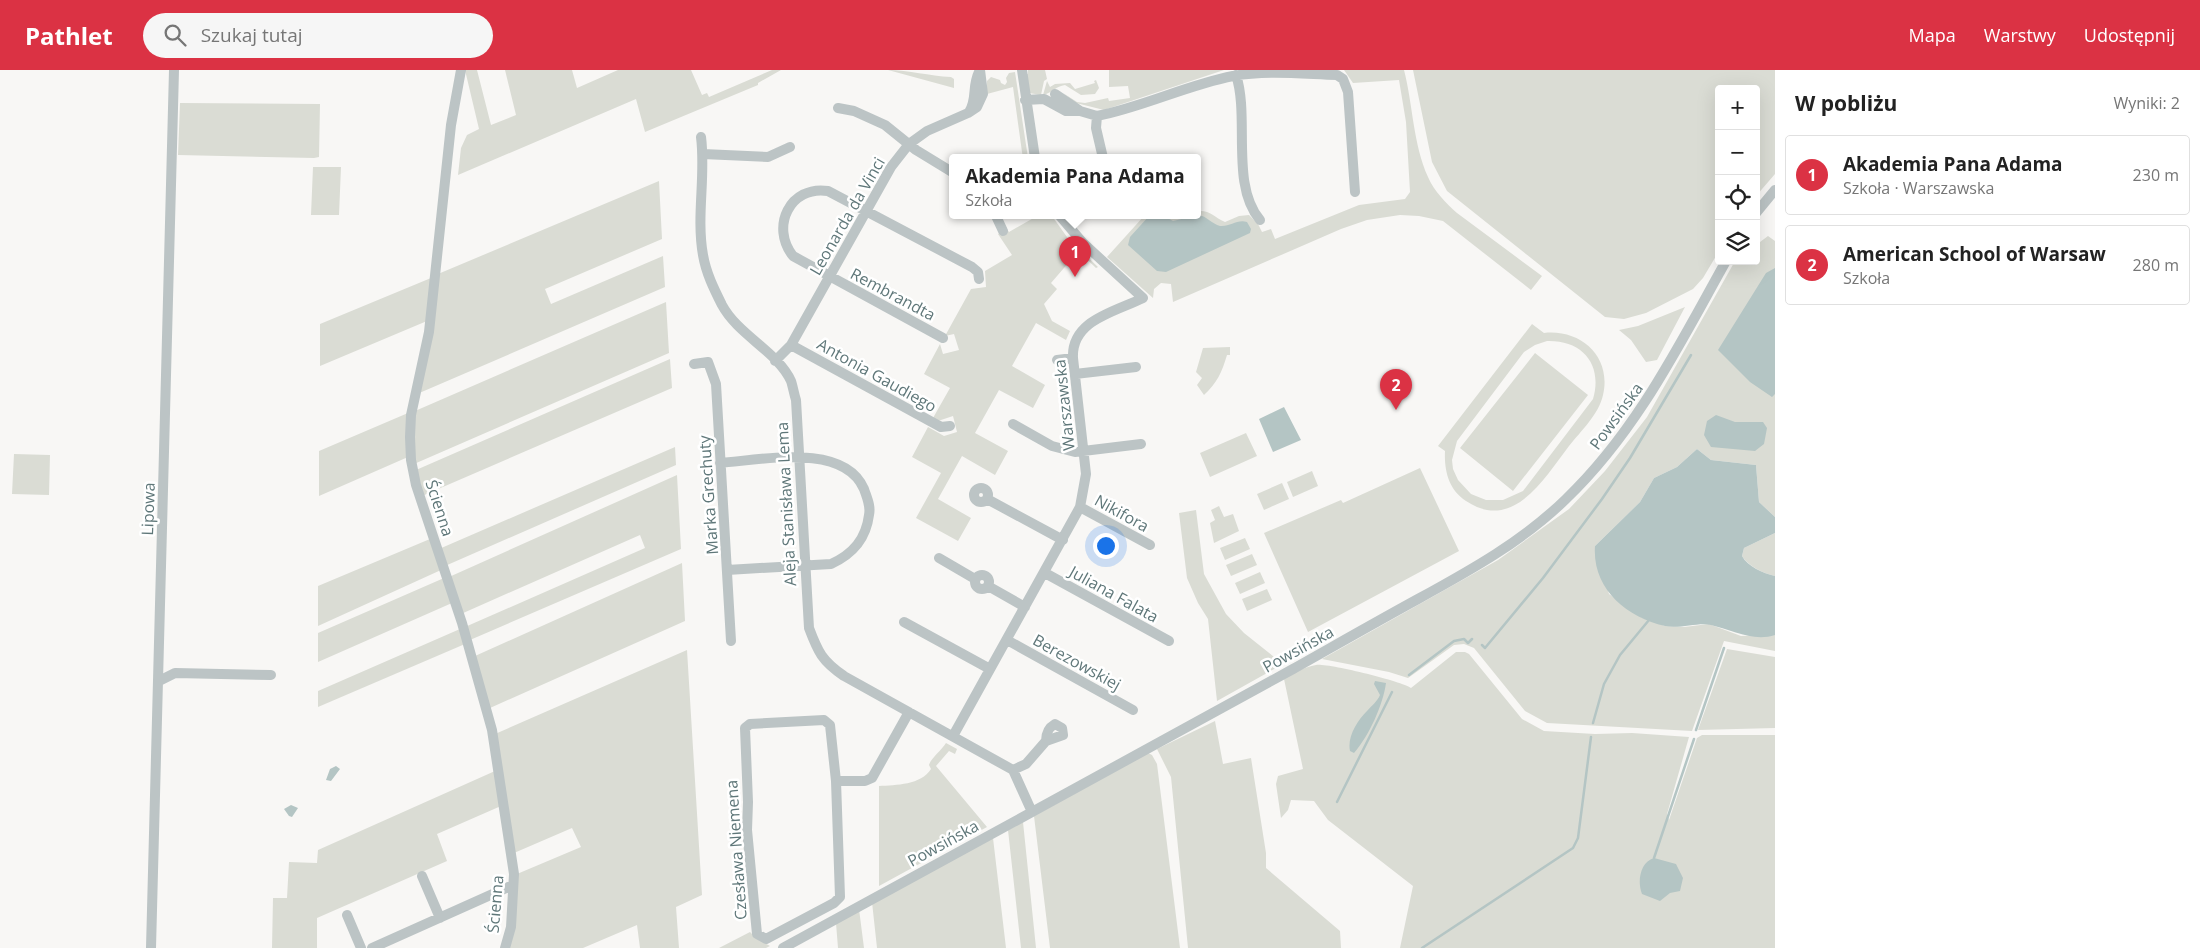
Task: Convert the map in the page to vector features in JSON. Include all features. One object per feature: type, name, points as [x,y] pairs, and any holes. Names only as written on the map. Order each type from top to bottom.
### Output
[{"type":"street","name":"Lipowa","points":[[151,948],[174,70]]},
{"type":"street","name":"Ścienna","points":[[461,70],[450,125],[429,332],[411,416],[410,437],[416,485],[462,623],[492,730],[514,874],[511,927],[505,948]]},
{"type":"street","name":"Leonarda da Vinci","points":[[775,361],[791,345],[891,167],[910,144],[934,127],[968,113],[973,104],[974,82],[980,70]]},
{"type":"street","points":[[1022,70],[1034,154]]},
{"type":"street","points":[[1055,94],[1080,111],[1096,116],[1206,82],[1236,76],[1261,73],[1341,76],[1347,86],[1355,192]]},
{"type":"street","points":[[1236,76],[1241,97],[1244,176],[1253,212],[1260,220]]},
{"type":"street","points":[[1026,100],[1044,99],[1066,111],[1080,111]]},
{"type":"street","points":[[838,108],[854,111],[884,125],[930,159],[949,170]]},
{"type":"street","points":[[1096,116],[1096,128],[1102,154]]},
{"type":"street","name":"Aleja Stanisława Lema","points":[[701,137],[703,154],[701,220],[703,255],[710,281],[723,307],[745,333],[775,361],[790,380],[796,400],[804,567],[809,628],[819,654],[829,666],[844,676],[1013,770]]},
{"type":"street","points":[[703,154],[768,157],[790,147]]},
{"type":"street","points":[[829,277],[793,256],[786,247],[783,224],[788,210],[803,193],[816,189],[828,191],[972,267],[978,272],[979,279]]},
{"type":"street","points":[[1760,208],[1775,190]]},
{"type":"street","points":[[997,219],[1003,231]]},
{"type":"street","name":"Warszawska","points":[[953,736],[1080,507],[1086,484],[1073,358],[1074,342],[1084,328],[1101,317],[1143,298],[1083,243],[1063,219]]},
{"type":"street","name":"Powsińska","points":[[782,948],[1467,572],[1506,548],[1537,524],[1586,480],[1632,424],[1660,379],[1724,265]]},
{"type":"street","name":"Rembrandta","points":[[829,277],[942,338]]},
{"type":"street","name":"Antonia Gaudiego","points":[[791,345],[941,427],[950,426]]},
{"type":"street","points":[[1057,360],[1073,358]]},
{"type":"street","name":"Marka Grechuty","points":[[694,364],[708,362],[716,384],[731,641]]},
{"type":"street","points":[[1075,374],[1136,367]]},
{"type":"street","points":[[1013,424],[1052,446],[1075,452],[1141,444]]},
{"type":"street","points":[[720,463],[799,457],[831,461],[852,472],[861,483],[870,508],[866,530],[861,541],[850,552],[831,564],[727,570]]},
{"type":"street","points":[[987,499],[1063,540]]},
{"type":"street","name":"Nikifora","points":[[1080,507],[1150,545]]},
{"type":"street","points":[[939,558],[975,579],[978,576],[984,575],[988,579],[988,586],[1025,607]]},
{"type":"street","name":"Juliana Falata","points":[[1045,573],[1168,641]]},
{"type":"street","points":[[904,622],[990,669]]},
{"type":"street","name":"Berezowskiej","points":[[1007,640],[1133,710]]},
{"type":"street","points":[[159,680],[175,673],[271,675]]},
{"type":"street","points":[[836,781],[865,781],[872,778],[909,712]]},
{"type":"street","name":"Czesława Niemena","points":[[824,720],[830,725],[836,781],[840,896],[834,903],[773,937],[760,938],[757,934],[747,830],[748,802],[745,728],[750,724],[824,720]]},
{"type":"street","points":[[1032,812],[1013,770],[1026,764],[1046,741]]},
{"type":"street","points":[[422,876],[440,918]]},
{"type":"street","points":[[372,948],[513,885]]},
{"type":"street","points":[[347,915],[361,948]]},
{"type":"shaded area","points":[[465,70],[477,70],[491,125],[516,115],[505,70],[572,70],[577,88],[618,70],[691,70],[702,95],[707,93],[709,97],[772,70],[781,70],[758,83],[758,85],[645,132],[636,99],[458,175],[461,148],[467,135],[479,129]]},
{"type":"shaded area","points":[[888,70],[951,77],[954,79],[954,88]]},
{"type":"shaded area","points":[[1028,70],[1045,70],[1047,79],[1044,81],[1041,95],[1029,93],[1026,74],[1028,74]]},
{"type":"shaded area","points":[[1109,70],[1224,70],[1104,110],[1076,103],[1063,93],[1077,102],[1085,103],[1108,98],[1109,101],[1130,98],[1128,86],[1109,87]]},
{"type":"shaded area","points":[[1344,70],[1404,70],[1419,151],[1431,182],[1457,213],[1542,276],[1531,290],[1443,221],[1419,216],[1400,215],[1367,220],[1341,229],[1173,302],[1171,284],[1161,283],[1154,289],[1153,298],[1107,257],[1141,219],[1201,219],[1202,211],[1225,222],[1239,216],[1249,215],[1258,224],[1262,232],[1271,229],[1275,239],[1359,205],[1405,199],[1410,192],[1406,122],[1399,80],[1353,83]]},
{"type":"shaded area","points":[[1413,70],[1775,70],[1775,174],[1760,191],[1760,85],[1715,85],[1715,258],[1703,278],[1693,289],[1646,313],[1624,319],[1605,317],[1447,191],[1432,162]]},
{"type":"shaded area","points":[[1015,72],[1027,154],[1022,154],[1013,87],[987,94],[987,81],[991,77],[1000,80],[1005,85],[1009,73]]},
{"type":"shaded area","points":[[1096,80],[1099,88],[1095,94],[1081,95],[1065,85],[1043,95],[1047,81],[1050,87],[1055,84],[1070,83],[1075,89],[1095,83],[1094,81]]},
{"type":"shaded area","points":[[180,103],[320,104],[319,157],[178,155]]},
{"type":"shaded area","points":[[313,167],[341,167],[339,215],[311,215]]},
{"type":"shaded area","points":[[659,181],[662,239],[545,289],[551,304],[663,256],[665,287],[417,394],[438,274]]},
{"type":"shaded area","points":[[1201,216],[1220,226],[1243,221],[1247,222],[1251,229],[1250,233],[1166,272],[1157,271],[1128,245],[1130,237],[1146,219],[1169,219],[1173,221],[1201,219]]},
{"type":"shaded area","points":[[1032,219],[1054,219],[1067,237],[1098,267],[1096,268],[1075,248],[1066,257],[1070,261],[1051,283],[1057,289],[1044,304],[1052,321],[1070,331],[1066,340],[1036,323],[1012,366],[1045,385],[1033,408],[999,390],[975,433],[1008,451],[995,475],[962,456],[938,499],[971,518],[958,541],[916,518],[941,473],[912,457],[928,427],[944,436],[957,432],[953,416],[938,421],[933,418],[950,388],[924,374],[940,344],[943,354],[959,350],[954,334],[945,336],[971,289],[986,287],[985,271],[1012,255],[998,234],[1006,228],[1009,232]]},
{"type":"shaded area","points":[[1768,236],[1775,241],[1775,517],[1759,502],[1756,465],[1711,460],[1697,449],[1677,467],[1654,478],[1640,502],[1595,546],[1609,594],[1641,617],[1665,626],[1684,627],[1709,624],[1741,636],[1775,635],[1775,651],[1724,641],[1692,731],[1547,723],[1525,711],[1474,648],[1464,644],[1454,645],[1408,678],[1389,672],[1322,659],[1498,560],[1569,509],[1605,471],[1647,417],[1733,265],[1760,265],[1760,242]]},
{"type":"shaded area","points":[[1775,268],[1775,394],[1772,397],[1750,382],[1718,350],[1766,273]]},
{"type":"shaded area","points":[[431,278],[427,321],[320,366],[320,324]]},
{"type":"shaded area","points":[[666,302],[669,353],[414,464],[415,411]]},
{"type":"shaded area","points":[[1685,307],[1657,360],[1646,362],[1631,340],[1619,330],[1638,326]]},
{"type":"shaded area","points":[[1532,324],[1544,333],[1558,333],[1581,341],[1591,348],[1598,358],[1603,369],[1605,381],[1598,409],[1539,485],[1513,506],[1499,510],[1483,509],[1460,497],[1452,486],[1447,473],[1445,451],[1438,446]],"holes":[[[1547,341],[1560,342],[1580,350],[1592,365],[1595,375],[1593,399],[1523,491],[1503,500],[1486,500],[1471,494],[1458,480],[1453,469],[1452,460],[1457,441],[1524,352],[1535,345]]]},
{"type":"shaded area","points":[[1230,347],[1230,355],[1227,355],[1218,377],[1204,395],[1197,385],[1202,378],[1196,372],[1203,348]]},
{"type":"shaded area","points":[[1535,353],[1588,395],[1513,491],[1460,448]]},
{"type":"shaded area","points":[[670,359],[672,388],[422,496],[416,470]]},
{"type":"shaded area","points":[[1284,407],[1301,440],[1273,452],[1259,419]]},
{"type":"shaded area","points":[[408,413],[408,457],[319,496],[319,451]]},
{"type":"shaded area","points":[[1716,415],[1735,422],[1763,422],[1767,428],[1764,444],[1755,451],[1711,447],[1704,435],[1707,421]]},
{"type":"shaded area","points":[[1246,433],[1257,456],[1210,477],[1200,453]]},
{"type":"shaded area","points":[[675,447],[676,465],[445,566],[439,549]]},
{"type":"shaded area","points":[[1697,449],[1711,460],[1756,465],[1759,502],[1775,517],[1775,533],[1744,548],[1742,556],[1756,569],[1775,576],[1775,635],[1767,637],[1751,636],[1706,624],[1671,627],[1651,622],[1625,608],[1614,598],[1599,575],[1595,546],[1640,502],[1654,478],[1677,467]]},
{"type":"shaded area","points":[[14,454],[50,455],[49,495],[12,494]]},
{"type":"shaded area","points":[[1420,468],[1459,551],[1308,632],[1264,533],[1341,500],[1343,503]]},
{"type":"shaded area","points":[[1312,471],[1318,486],[1293,497],[1287,482]]},
{"type":"shaded area","points":[[677,475],[681,549],[470,640],[465,627],[645,548],[640,535],[461,614],[449,577]]},
{"type":"shaded area","points":[[1282,483],[1289,499],[1264,510],[1257,494]]},
{"type":"shaded area","points":[[1219,506],[1224,517],[1233,514],[1239,531],[1214,543],[1210,523],[1215,520],[1211,510]]},
{"type":"shaded area","points":[[1196,510],[1204,574],[1226,614],[1244,633],[1283,664],[1217,701],[1208,619],[1198,603],[1187,578],[1179,513]]},
{"type":"shaded area","points":[[1775,533],[1775,576],[1757,569],[1742,556],[1744,548]]},
{"type":"shaded area","points":[[1245,538],[1250,549],[1225,560],[1220,548]]},
{"type":"shaded area","points":[[430,539],[441,570],[318,626],[318,586]]},
{"type":"shaded area","points":[[1252,554],[1257,565],[1231,576],[1226,565]]},
{"type":"shaded area","points":[[682,563],[685,621],[490,708],[475,656]]},
{"type":"shaded area","points":[[1260,572],[1265,583],[1240,594],[1235,583]]},
{"type":"shaded area","points":[[444,578],[452,603],[318,662],[318,633]]},
{"type":"shaded area","points":[[1267,589],[1272,600],[1247,611],[1242,599]]},
{"type":"shaded area","points":[[460,629],[465,644],[318,707],[318,691]]},
{"type":"shaded area","points":[[1727,649],[1775,657],[1775,728],[1698,730]]},
{"type":"shaded area","points":[[687,650],[702,895],[676,907],[679,948],[640,948],[637,925],[583,948],[509,948],[517,874],[581,847],[572,828],[514,853],[495,734]]},
{"type":"shaded area","points":[[1456,652],[1469,654],[1522,719],[1544,731],[1595,734],[1632,733],[1689,737],[1667,814],[1669,820],[1697,738],[1702,735],[1775,735],[1775,948],[1400,948],[1413,886],[1328,820],[1314,801],[1291,800],[1288,810],[1281,818],[1276,784],[1278,776],[1303,769],[1284,679],[1307,667],[1323,665],[1379,677],[1411,688]]},
{"type":"shaded area","points":[[1375,681],[1386,683],[1382,701],[1370,729],[1354,753],[1350,751],[1349,746],[1351,735],[1360,719],[1380,695],[1374,684]]},
{"type":"shaded area","points":[[1215,721],[1223,764],[1251,758],[1266,853],[1266,868],[1340,931],[1341,948],[1188,948],[1171,777],[1157,749]]},
{"type":"shaded area","points":[[946,743],[957,749],[955,754],[949,751],[936,766],[987,827],[879,886],[879,786],[908,783],[921,778],[931,769],[930,762]]},
{"type":"shaded area","points":[[1148,753],[1152,755],[1157,764],[1180,948],[1050,948],[1034,816]]},
{"type":"shaded area","points":[[336,766],[340,769],[331,781],[326,780],[330,769]]},
{"type":"shaded area","points":[[495,771],[501,806],[437,834],[447,861],[317,918],[317,948],[272,948],[273,898],[287,898],[289,862],[317,863],[318,850]]},
{"type":"shaded area","points":[[291,805],[298,808],[292,817],[284,809]]},
{"type":"shaded area","points":[[1023,822],[1036,948],[1021,948],[1008,830]]},
{"type":"shaded area","points":[[993,838],[1006,948],[877,948],[872,902]]},
{"type":"shaded area","points":[[1654,858],[1676,864],[1683,878],[1680,891],[1670,893],[1660,901],[1642,894],[1640,884],[1643,868],[1649,860]]},
{"type":"shaded area","points":[[859,909],[864,948],[838,948],[836,923]]},
{"type":"shaded area","points":[[750,932],[770,946],[766,948],[719,948]]},
{"type":"waterway","points":[[1482,645],[1485,648],[1543,578],[1602,499],[1630,458],[1691,355]]},
{"type":"waterway","points":[[1593,723],[1604,684],[1620,655],[1649,620]]},
{"type":"waterway","points":[[1409,675],[1454,641],[1464,639],[1468,643],[1472,639]]},
{"type":"waterway","points":[[1696,730],[1724,648]]},
{"type":"waterway","points":[[1337,802],[1392,692]]},
{"type":"waterway","points":[[1422,948],[1573,848],[1578,838],[1591,737]]},
{"type":"waterway","points":[[1654,858],[1694,739]]},
{"type":"place","name":"Akademia Pana Adama","points":[[1075,277]]},
{"type":"place","name":"American School of Warsaw","points":[[1396,410]]}]
